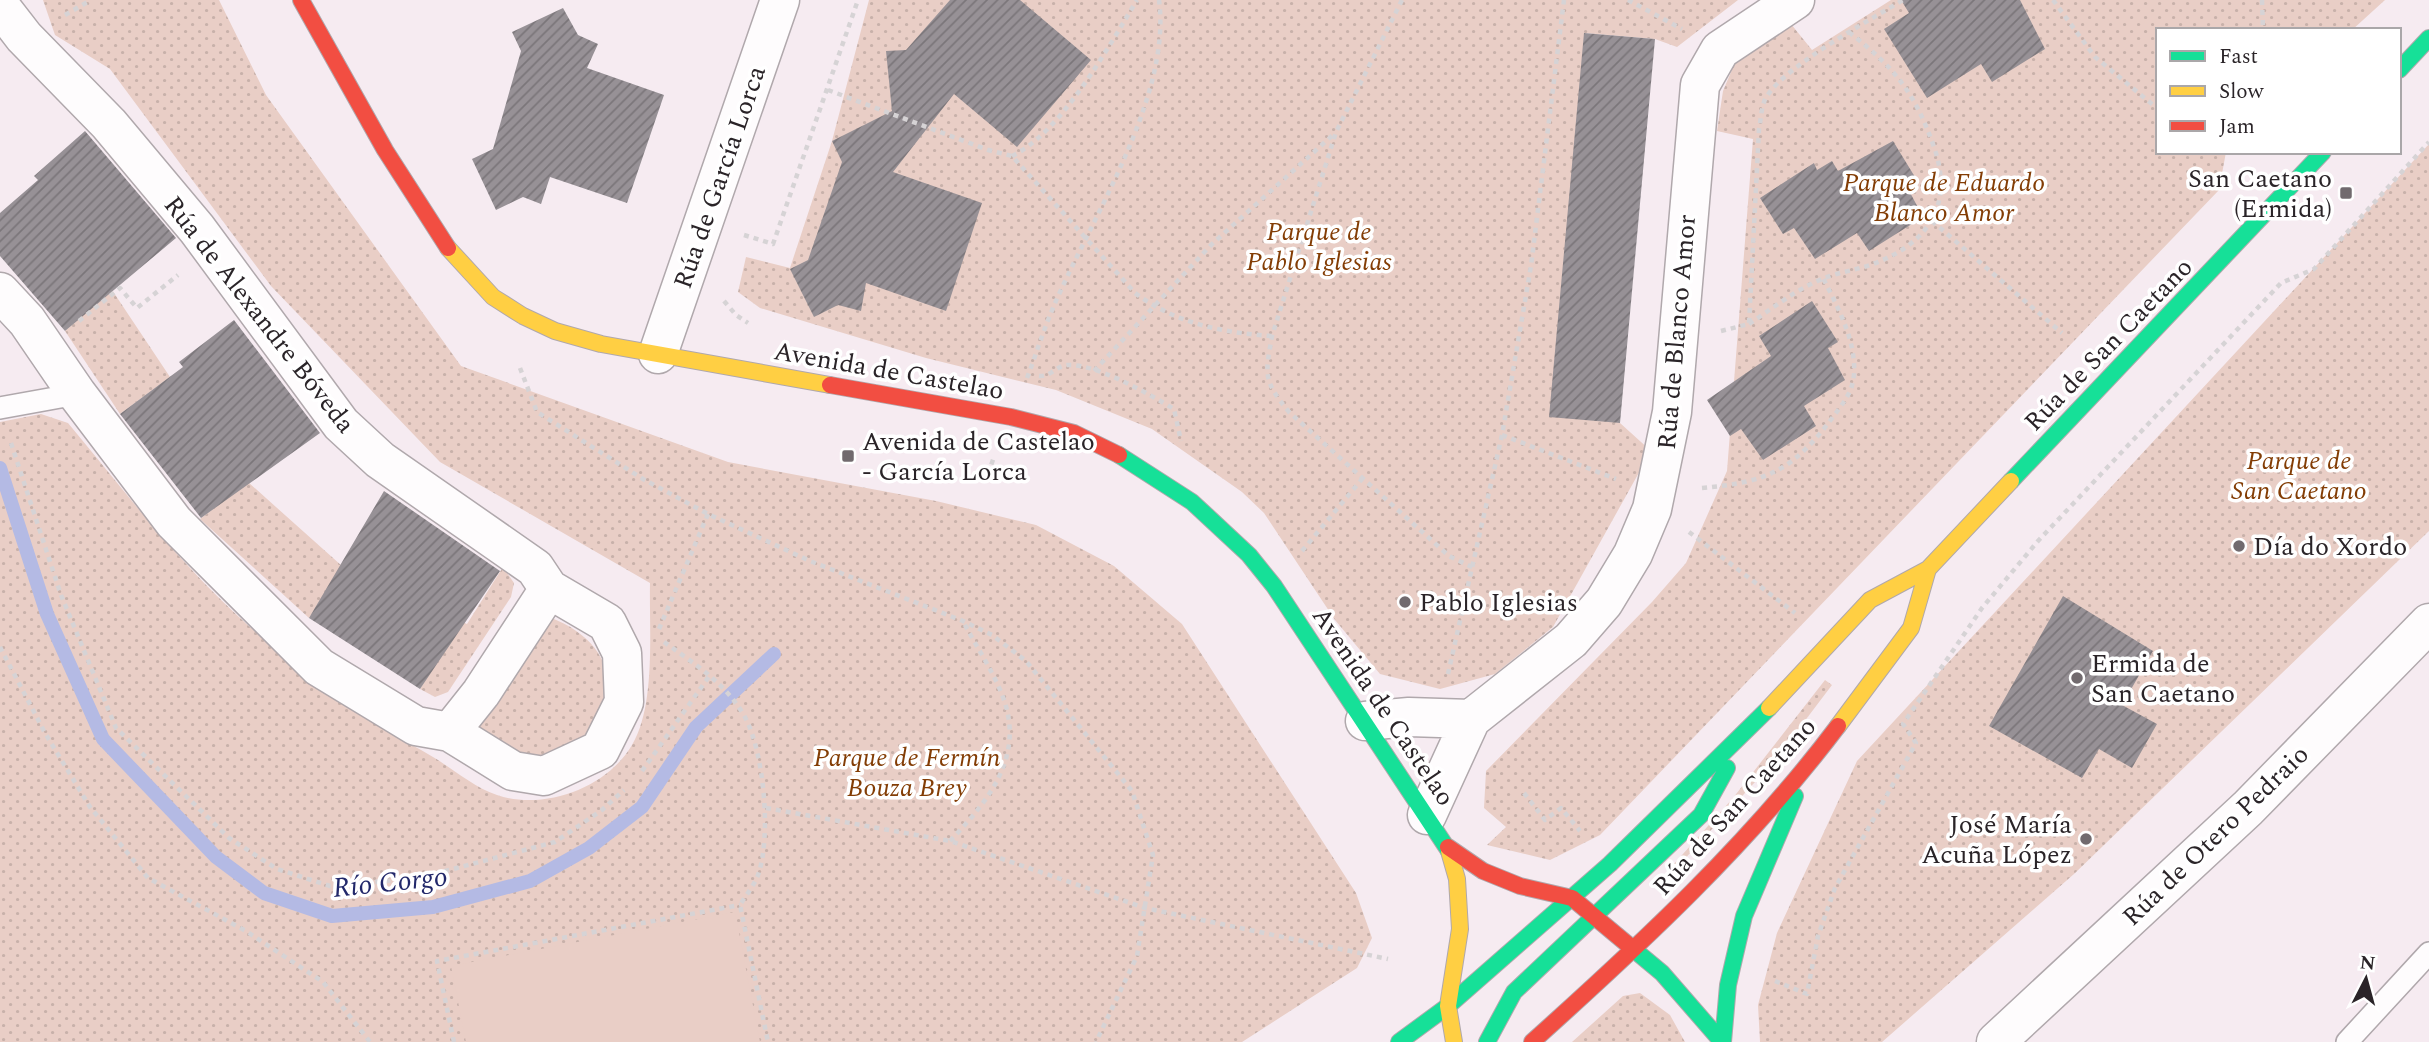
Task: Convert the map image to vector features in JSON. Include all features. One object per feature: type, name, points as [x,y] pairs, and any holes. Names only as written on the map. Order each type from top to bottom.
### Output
[{"type":"street","name":"Avenida de Castelao","points":[[301,0],[362,113],[436,233],[484,288],[511,309],[569,337],[1011,417],[1073,433],[1110,449],[1192,502],[1249,555],[1274,586],[1448,847]]},
{"type":"street","name":"Rúa de García Lorca","points":[[658,354],[780,0]]},
{"type":"street","name":"Rúa de Blanco Amor","points":[[1427,815],[1471,719],[1571,640],[1604,602],[1633,554],[1652,509],[1672,412],[1700,85],[1720,50],[1795,0]]},
{"type":"street","name":"Rúa de Alexandre Bóveda","points":[[0,6],[24,37],[109,124],[197,229],[341,424],[380,460],[535,568],[549,589],[607,623],[622,653],[624,702],[600,750],[544,776],[513,771],[450,732],[416,726],[319,667],[174,522],[77,394],[47,347],[0,292]]},
{"type":"street","points":[[2401,68],[2429,38]]},
{"type":"street","name":"Rúa de San Caetano","points":[[1399,1042],[1448,1006],[1572,898],[1746,732],[1870,600],[1928,569],[2321,154]]},
{"type":"street","name":"Rúa de San Caetano","points":[[1532,1042],[1634,950],[1713,872],[1806,768],[1911,628],[1928,569]]},
{"type":"street","points":[[450,732],[481,694],[549,589]]},
{"type":"street","name":"Rúa de Otero Pedraio","points":[[1996,1042],[2248,808],[2429,622]]},
{"type":"street","points":[[1365,721],[1409,717],[1471,719]]},
{"type":"street","name":"Rúa de San Caetano","points":[[1487,1042],[1514,992],[1701,815],[1746,732]]},
{"type":"street","points":[[1722,1042],[1728,985],[1744,916],[1806,768]]},
{"type":"street","points":[[1448,847],[1483,871],[1520,886],[1572,898],[1662,973],[1722,1042]]},
{"type":"street","points":[[1448,847],[1457,879],[1460,929],[1448,1006],[1454,1042]]},
{"type":"lane","points":[[7,407],[77,394]]},
{"type":"lane","points":[[2347,1042],[2429,953]]},
{"type":"path","points":[[738,234],[773,244],[858,0]]},
{"type":"path","points":[[1012,156],[1030,147],[1087,81],[1137,0]]},
{"type":"path","points":[[1028,374],[1053,307],[1088,239],[1154,83],[1161,20],[1159,0]]},
{"type":"path","points":[[1402,0],[1336,132],[1272,336],[1266,369],[1270,388],[1289,412],[1449,556],[1474,568]]},
{"type":"path","points":[[1447,679],[1502,435],[1531,267],[1564,0]]},
{"type":"path","points":[[1628,0],[1686,31]]},
{"type":"path","points":[[1749,324],[1759,128],[1764,100],[1777,83],[1903,0]]},
{"type":"path","points":[[2053,0],[2095,57],[2156,106]]},
{"type":"path","points":[[2262,0],[2263,28]]},
{"type":"path","points":[[1718,332],[1749,324],[1795,292],[1824,278],[1892,255],[1932,221],[1942,191],[1940,165],[1917,103],[1883,59],[1850,33]]},
{"type":"path","points":[[828,90],[988,150],[1012,156],[1135,293],[1152,306],[1181,319],[1207,326],[1272,336]]},
{"type":"path","points":[[1094,371],[1211,245],[1336,132]]},
{"type":"path","points":[[1772,980],[1807,994],[1818,936],[1835,888],[1916,743],[1903,724],[1982,608],[2038,541],[2281,283],[2314,269],[2429,142]]},
{"type":"path","points":[[1932,221],[2062,333]]},
{"type":"path","points":[[1694,488],[1737,485],[1773,474],[1808,449],[1851,393],[1854,374],[1852,349],[1845,321],[1824,278]]},
{"type":"path","points":[[47,347],[120,288],[137,308]]},
{"type":"path","points":[[520,368],[537,412],[643,479],[708,514],[810,561],[963,621],[992,635],[1026,661],[1132,791],[1153,855],[1137,956],[1096,1042]]},
{"type":"path","points":[[7,407],[10,438],[61,595],[116,728],[229,838],[277,869],[330,886],[419,878],[555,842],[602,810],[630,784]]},
{"type":"path","points":[[1502,435],[1627,484]]},
{"type":"path","points":[[1302,551],[1362,479]]},
{"type":"path","points":[[656,636],[708,514]]},
{"type":"path","points":[[1683,527],[1795,612]]},
{"type":"path","points":[[950,841],[976,813],[1003,775],[1011,744],[1004,700],[963,621]]},
{"type":"path","points":[[0,647],[45,733],[90,807],[148,877],[246,931],[323,982],[370,1042]]},
{"type":"path","points":[[639,775],[710,675],[745,717],[755,740],[766,807],[759,874],[740,905],[768,1042]]},
{"type":"path","points":[[1524,793],[1545,820],[1561,808],[1580,831]]},
{"type":"path","points":[[766,807],[950,841],[1145,908],[1388,959]]},
{"type":"path","points":[[454,1042],[437,961],[740,905]]},
{"type":"green space","name":"Parque de Fermín Bouza Brey","points":[[43,0],[219,0],[266,95],[461,366],[728,462],[936,501],[1036,525],[1114,566],[1182,624],[1356,893],[1372,938],[1357,968],[1242,1042],[0,1042],[0,422],[41,414],[68,423],[175,552],[227,606],[268,643],[362,715],[489,792],[515,799],[554,798],[591,784],[607,773],[632,745],[640,728],[650,667],[650,583],[440,462],[271,286],[110,69],[55,35]]},
{"type":"green space","name":"Parque de Pablo Iglesias","points":[[869,0],[1738,0],[1677,47],[1655,39],[1585,33],[1620,423],[1651,451],[1553,627],[1495,674],[1440,689],[1380,674],[1335,620],[1264,513],[1242,492],[1152,429],[1056,390],[926,358],[760,308],[738,292],[746,257],[790,268],[832,141]]},
{"type":"green space","name":"Parque de Eduardo Blanco Amor","points":[[1891,0],[2385,0],[2354,28],[2156,28],[2156,154],[2226,154],[2219,190],[1600,835],[1550,860],[1487,845],[1506,827],[1484,808],[1486,771],[1652,602],[1686,563],[1727,471],[1753,139],[1717,131],[1723,91],[1739,53],[1791,24],[1812,50]]},
{"type":"green space","name":"Parque de San Caetano","points":[[2429,144],[2429,531],[2074,874],[1882,1042],[1760,1042],[1758,1005],[1777,933],[1857,761]]},
{"type":"green space","points":[[112,290],[170,377],[120,414],[65,331]]},
{"type":"green space","points":[[248,482],[342,566],[309,618],[200,519]]},
{"type":"green space","points":[[503,567],[514,583],[511,597],[448,692],[435,697],[420,689],[460,621],[467,624]]},
{"type":"green space","points":[[549,617],[584,637],[603,662],[608,689],[601,715],[585,738],[564,753],[538,759],[512,753],[478,727]]},
{"type":"green space","points":[[1825,680],[1832,685],[1776,759],[1660,886],[1657,883],[1733,798]]},
{"type":"green space","points":[[735,912],[760,1042],[466,1042],[451,966]]},
{"type":"green space","points":[[1640,993],[1670,1015],[1685,1042],[1572,1042],[1623,996]]},
{"type":"building","points":[[950,0],[1020,0],[1091,60],[1017,147],[954,94],[893,172],[982,203],[946,311],[866,283],[861,311],[838,305],[814,317],[790,269],[808,260],[842,162],[832,141],[892,111],[886,51],[906,50]]},
{"type":"building","points":[[1901,0],[2020,0],[2045,49],[1992,82],[1981,64],[1927,98],[1884,29],[1909,13]]},
{"type":"building","points":[[563,8],[578,35],[598,44],[587,68],[664,95],[627,203],[550,177],[541,204],[523,197],[496,210],[472,159],[493,149],[521,51],[512,32]]},
{"type":"building","points":[[1584,33],[1655,39],[1620,423],[1549,417]]},
{"type":"building","points":[[85,131],[176,238],[65,331],[0,256],[0,213],[38,180],[34,176]]},
{"type":"building","points":[[1893,141],[1915,177],[1905,183],[1923,217],[1869,251],[1857,233],[1815,259],[1794,228],[1783,234],[1760,198],[1814,163],[1817,170],[1832,161],[1838,171]]},
{"type":"building","points":[[1812,301],[1838,342],[1828,348],[1845,380],[1804,406],[1816,426],[1763,460],[1741,429],[1730,436],[1707,400],[1771,356],[1759,336]]},
{"type":"building","points":[[234,320],[320,433],[201,518],[120,414],[183,367],[179,362]]},
{"type":"building","points":[[384,491],[500,571],[420,689],[309,618]]},
{"type":"building","name":"Ermida de San Caetano","points":[[2063,596],[2153,651],[2122,705],[2157,724],[2132,768],[2099,749],[2082,778],[1989,726]]},
{"type":"waterway","name":"Río Corgo","points":[[0,468],[47,614],[103,739],[216,857],[264,893],[332,916],[433,907],[530,881],[589,848],[642,807],[696,727],[774,654]]},
{"type":"traffic: fast","points":[[2401,68],[2429,38]]},
{"type":"traffic: fast","points":[[2011,481],[2321,154]]},
{"type":"traffic: fast","points":[[1119,455],[1192,502],[1249,555],[1274,586],[1449,851]]},
{"type":"traffic: fast","points":[[1399,1042],[1448,1006],[1610,864],[1769,708]]},
{"type":"traffic: fast","points":[[1487,1042],[1514,992],[1701,815],[1727,768]]},
{"type":"traffic: fast","points":[[1723,1042],[1728,985],[1744,916],[1795,796]]},
{"type":"traffic: fast","points":[[1632,948],[1662,973],[1722,1042]]},
{"type":"traffic: slow","points":[[448,248],[493,297],[523,316],[555,331],[601,344],[830,385]]},
{"type":"traffic: slow","points":[[1769,708],[1870,600],[1928,569],[2011,481]]},
{"type":"traffic: slow","points":[[1838,726],[1911,628],[1928,569]]},
{"type":"traffic: slow","points":[[1449,851],[1457,879],[1460,929],[1448,1006],[1454,1042]]},
{"type":"traffic: jam","points":[[301,0],[385,150],[448,248]]},
{"type":"traffic: jam","points":[[830,385],[1011,417],[1074,433],[1119,455]]},
{"type":"traffic: jam","points":[[1532,1042],[1653,930],[1731,852],[1838,726]]},
{"type":"traffic: jam","points":[[1448,847],[1483,871],[1520,886],[1572,898],[1632,948]]},
{"type":"place","name":"San Caetano (Ermida)","points":[[2346,193]]},
{"type":"place","name":"Avenida de Castelao - García Lorca","points":[[848,456]]},
{"type":"place","name":"Día do Xordo","points":[[2239,546]]},
{"type":"place","name":"Pablo Iglesias","points":[[1405,602]]},
{"type":"place","name":"Ermida de San Caetano","points":[[2077,678]]},
{"type":"place","name":"José María Acuña López","points":[[2086,839]]}]
